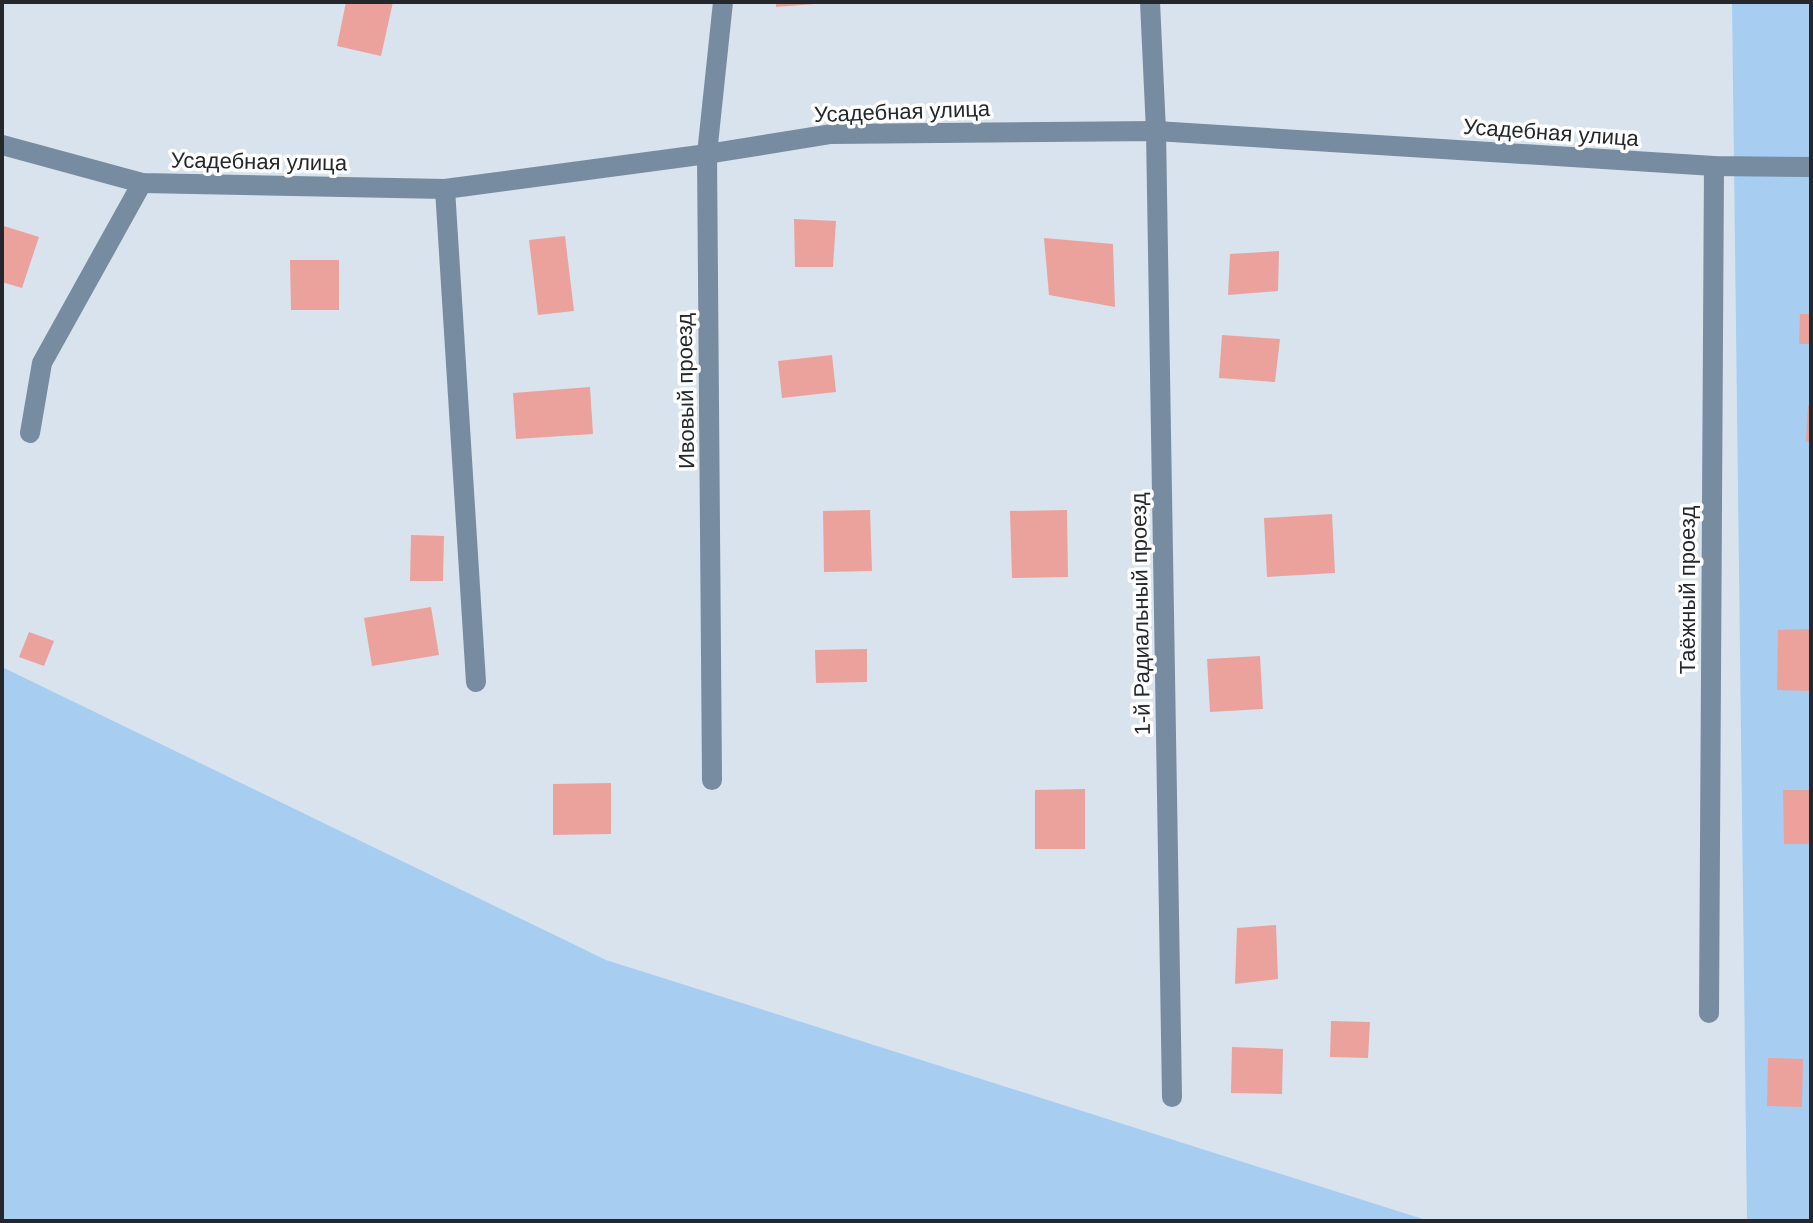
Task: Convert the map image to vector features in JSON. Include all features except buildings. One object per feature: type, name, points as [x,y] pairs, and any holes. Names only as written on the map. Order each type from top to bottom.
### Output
[{"type":"street","name":"Ивовый проезд","points":[[712,780],[707,154],[723,2]]},
{"type":"street","name":"1-й Радиальный проезд","points":[[1150,2],[1156,131],[1172,1097]]},
{"type":"street","name":"Усадебная улица","points":[[2,145],[142,183],[445,189],[831,134],[1156,131],[1714,166],[1811,167]]},
{"type":"street","name":"Таёжный проезд","points":[[1709,1013],[1714,166]]},
{"type":"street","points":[[30,433],[42,363],[142,183]]},
{"type":"street","points":[[445,189],[476,682]]},
{"type":"shaded area","points":[[1732,2],[1811,2],[1811,1221],[1747,1221]]},
{"type":"shaded area","points":[[2,667],[606,960],[1429,1221],[2,1221]]}]
